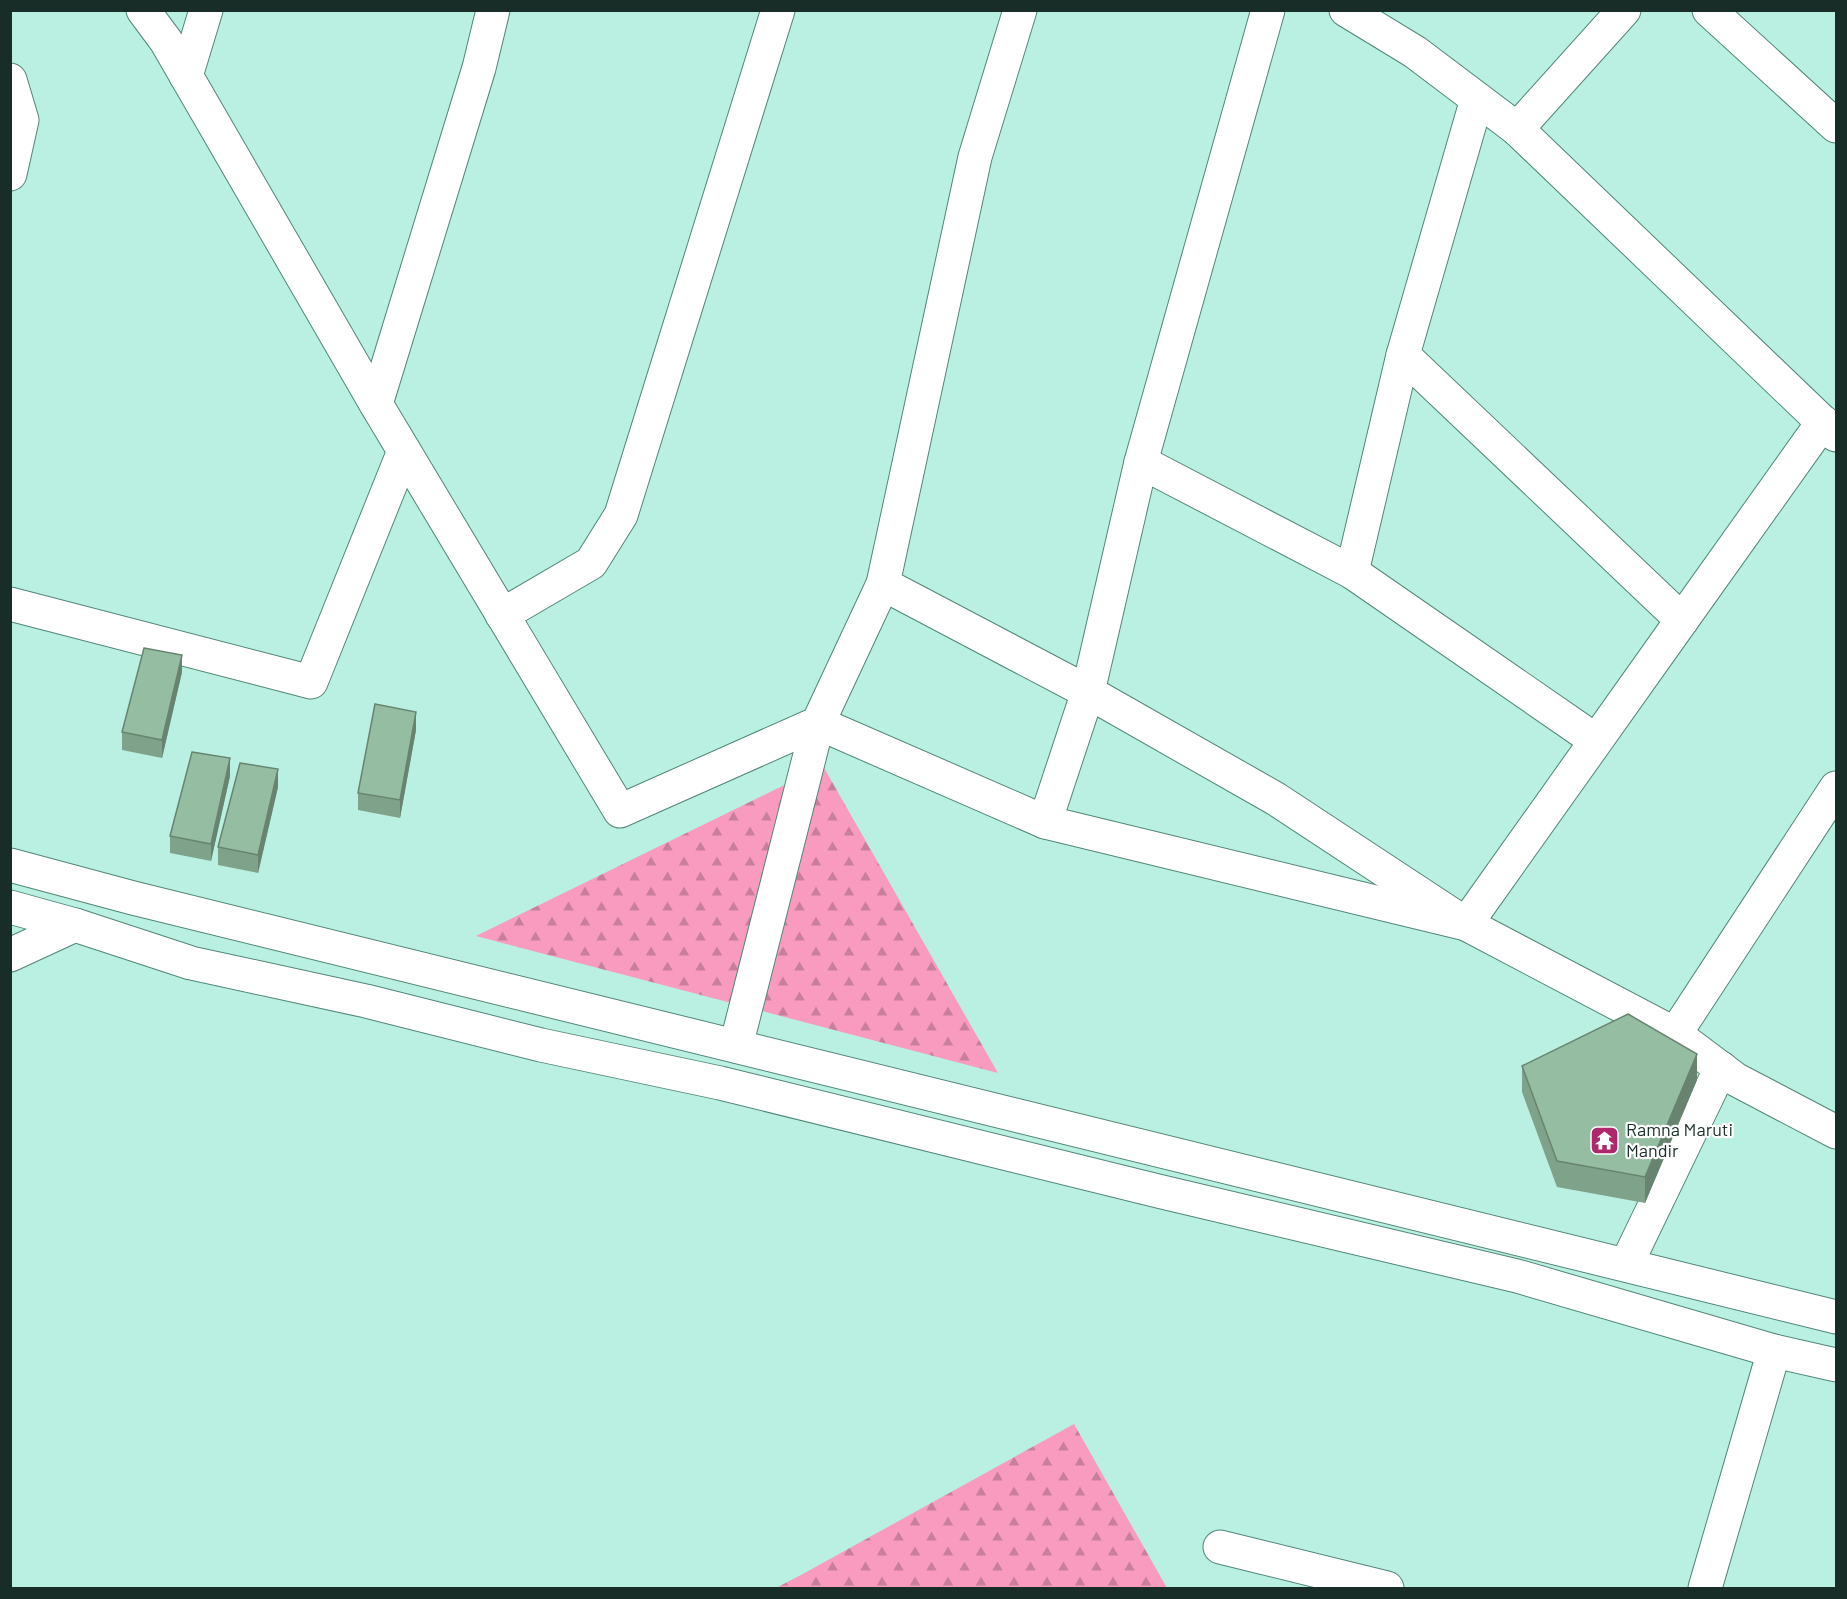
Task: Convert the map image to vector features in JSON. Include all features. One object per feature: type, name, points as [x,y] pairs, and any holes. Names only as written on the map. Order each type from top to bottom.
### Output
[{"type":"street","points":[[143,10],[166,41],[376,404],[620,811],[818,723],[1045,822],[1466,924]]},
{"type":"street","points":[[186,76],[206,10]]},
{"type":"street","points":[[376,404],[479,68],[493,10]]},
{"type":"street","points":[[502,615],[591,563],[621,515],[778,10]]},
{"type":"street","points":[[736,1046],[818,723],[883,584],[975,157],[1020,10]]},
{"type":"street","points":[[1045,822],[1088,692],[1141,462],[1268,10]]},
{"type":"street","points":[[1346,10],[1415,52],[1518,129],[1830,428],[1682,620],[1466,924]]},
{"type":"street","points":[[1518,129],[1624,10]]},
{"type":"street","points":[[1709,10],[1836,126]]},
{"type":"street","points":[[10,80],[22,120],[10,174]]},
{"type":"street","points":[[1352,572],[1403,355],[1477,99]]},
{"type":"street","points":[[1403,355],[1682,620]]},
{"type":"street","points":[[10,604],[311,682],[404,451]]},
{"type":"street","points":[[1141,462],[1352,572],[1596,740]]},
{"type":"street","points":[[883,584],[1088,692],[1276,799],[1466,924],[1676,1034],[1735,1079],[1836,1132]]},
{"type":"street","points":[[1676,1034],[1825,831],[1836,788]]},
{"type":"street","points":[[10,865],[133,898],[1836,1317]]},
{"type":"street","points":[[10,907],[75,925],[191,963],[366,1001],[541,1045],[720,1083],[1170,1194],[1517,1276],[1774,1351],[1836,1365]]},
{"type":"street","points":[[10,955],[75,925]]},
{"type":"street","points":[[1626,1265],[1721,1068]]},
{"type":"street","points":[[1705,1588],[1774,1351]]},
{"type":"street","points":[[1220,1548],[1387,1588]]},
{"type":"green space","points":[[823,766],[998,1073],[476,936]]},
{"type":"green space","points":[[1074,1424],[1167,1588],[776,1588],[801,1575]]},
{"type":"building","points":[[144,648],[182,655],[162,740],[122,732]]},
{"type":"building","points":[[375,704],[416,712],[400,800],[358,793]]},
{"type":"building","points":[[192,752],[230,758],[211,844],[170,836]]},
{"type":"building","points":[[240,763],[278,769],[258,855],[218,847]]},
{"type":"building","name":"Ramna Maruti Mandir","points":[[1628,1014],[1697,1054],[1645,1177],[1557,1161],[1522,1066]]},
{"type":"place","name":"Ramna Maruti Mandir","points":[[1605,1140]]}]
